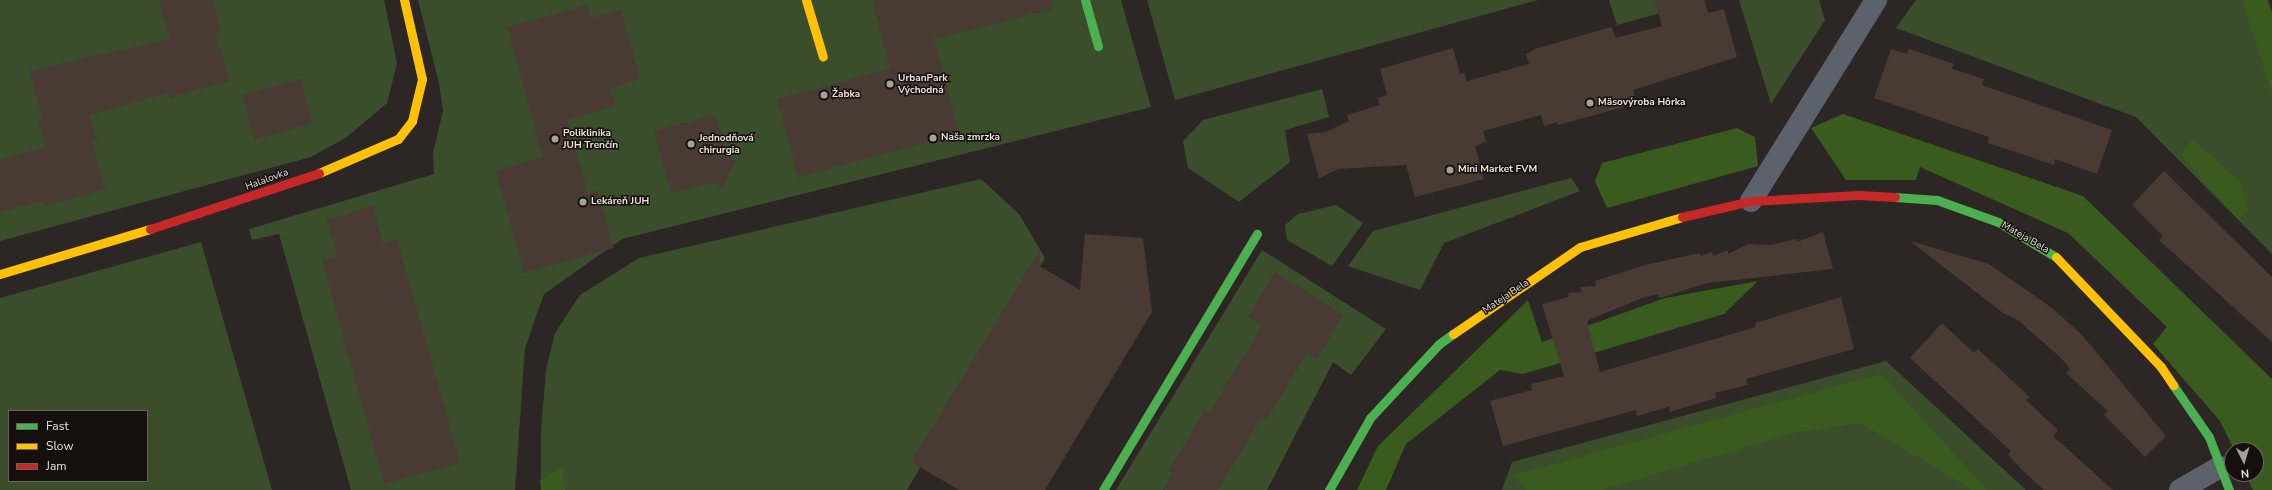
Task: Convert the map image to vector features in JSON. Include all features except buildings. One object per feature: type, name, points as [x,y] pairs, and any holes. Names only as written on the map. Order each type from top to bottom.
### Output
[{"type":"street","name":"Halalovka","points":[[0,274],[235,203],[331,169],[398,139],[412,120],[422,79],[404,0]]},
{"type":"street","points":[[806,0],[823,57]]},
{"type":"street","points":[[1085,0],[1098,46]]},
{"type":"street","points":[[1751,201],[1876,0]]},
{"type":"street","name":"Mateja Bela","points":[[1329,490],[1370,418],[1439,344],[1580,247],[1659,222],[1751,201],[1859,195],[1937,200],[1998,222],[2034,241],[2065,263],[2161,367],[2209,437],[2230,490]]},
{"type":"street","points":[[1103,490],[1257,234]]},
{"type":"street","points":[[2180,490],[2220,467]]},
{"type":"green space","points":[[0,0],[384,0],[397,63],[387,103],[347,137],[311,157],[0,241]]},
{"type":"green space","points":[[418,0],[1121,0],[1151,107],[622,239],[544,294],[525,348],[515,490],[351,490],[279,234],[252,240],[249,229],[434,174],[433,153],[443,111],[439,83]]},
{"type":"green space","points":[[1147,0],[1538,0],[1175,100]]},
{"type":"green space","points":[[1609,0],[1707,0],[1617,25]]},
{"type":"green space","points":[[1739,0],[1819,0],[1825,20],[1771,104]]},
{"type":"green space","points":[[1916,0],[2268,0],[2272,12],[2272,254],[2136,117],[1896,28]]},
{"type":"green space","points":[[2242,0],[2267,0],[2272,15],[2272,94]]},
{"type":"green space","points":[[1322,89],[1329,117],[1285,130],[1290,162],[1239,202],[1188,168],[1183,141],[1203,120]]},
{"type":"green space","points":[[1843,114],[2083,196],[2272,379],[2272,490],[2253,490],[2249,482],[2264,482],[2264,442],[2230,442],[2220,421],[2153,344],[2167,327],[2068,233],[1920,167],[1916,180],[1846,180],[1811,128]]},
{"type":"green space","points":[[1737,128],[1755,137],[1758,166],[1607,208],[1595,181],[1602,163]]},
{"type":"green space","points":[[2193,139],[2242,184],[2248,211],[2239,220],[2180,155]]},
{"type":"green space","points":[[1571,178],[1580,191],[1444,243],[1420,290],[1348,266],[1373,231]]},
{"type":"green space","points":[[981,179],[1019,214],[1045,258],[907,490],[541,490],[541,432],[546,370],[555,333],[580,295],[639,258]]},
{"type":"green space","points":[[1336,205],[1363,223],[1332,266],[1287,240],[1285,225],[1298,214]]},
{"type":"green space","points":[[201,242],[272,490],[0,490],[0,298]]},
{"type":"green space","points":[[1262,250],[1386,329],[1351,375],[1333,362],[1267,490],[1116,490]]},
{"type":"green space","points":[[1758,281],[1724,314],[1523,374],[1500,370],[1406,444],[1386,490],[1357,490],[1378,446],[1528,300],[1542,342],[1665,298]]},
{"type":"green space","points":[[1886,361],[2026,490],[1502,490],[1512,462]]},
{"type":"green space","points":[[1881,374],[1987,490],[1973,490],[1860,423],[1793,433],[1602,490],[1526,490],[1514,475]]},
{"type":"green space","points":[[563,467],[565,490],[541,490],[540,480]]},
{"type":"traffic: fast","points":[[1085,0],[1098,46]]},
{"type":"traffic: fast","points":[[1895,197],[1937,200],[1998,222],[2056,257]]},
{"type":"traffic: fast","points":[[1103,490],[1257,234]]},
{"type":"traffic: fast","points":[[1329,490],[1370,418],[1439,344],[1453,334]]},
{"type":"traffic: fast","points":[[2173,385],[2209,437],[2229,490]]},
{"type":"traffic: slow","points":[[319,173],[398,139],[412,121],[422,79],[404,0]]},
{"type":"traffic: slow","points":[[806,0],[823,57]]},
{"type":"traffic: slow","points":[[1453,334],[1580,247],[1682,217]]},
{"type":"traffic: slow","points":[[0,274],[150,229]]},
{"type":"traffic: slow","points":[[2056,257],[2161,367],[2173,385]]},
{"type":"traffic: jam","points":[[150,229],[319,173]]},
{"type":"traffic: jam","points":[[1682,217],[1751,201],[1859,195],[1895,197]]},
{"type":"place","name":"UrbanPark Východná","points":[[890,84]]},
{"type":"place","name":"Žabka","points":[[824,95]]},
{"type":"place","name":"Mäsovýroba Hôrka","points":[[1590,103]]},
{"type":"place","name":"Naša zmrzka","points":[[933,138]]},
{"type":"place","name":"Poliklinika JUH Trenčín","points":[[555,139]]},
{"type":"place","name":"Jednodňová chirurgia","points":[[691,144]]},
{"type":"place","name":"Mini Market FVM","points":[[1450,170]]},
{"type":"place","name":"Lekáreň JUH","points":[[583,202]]}]
